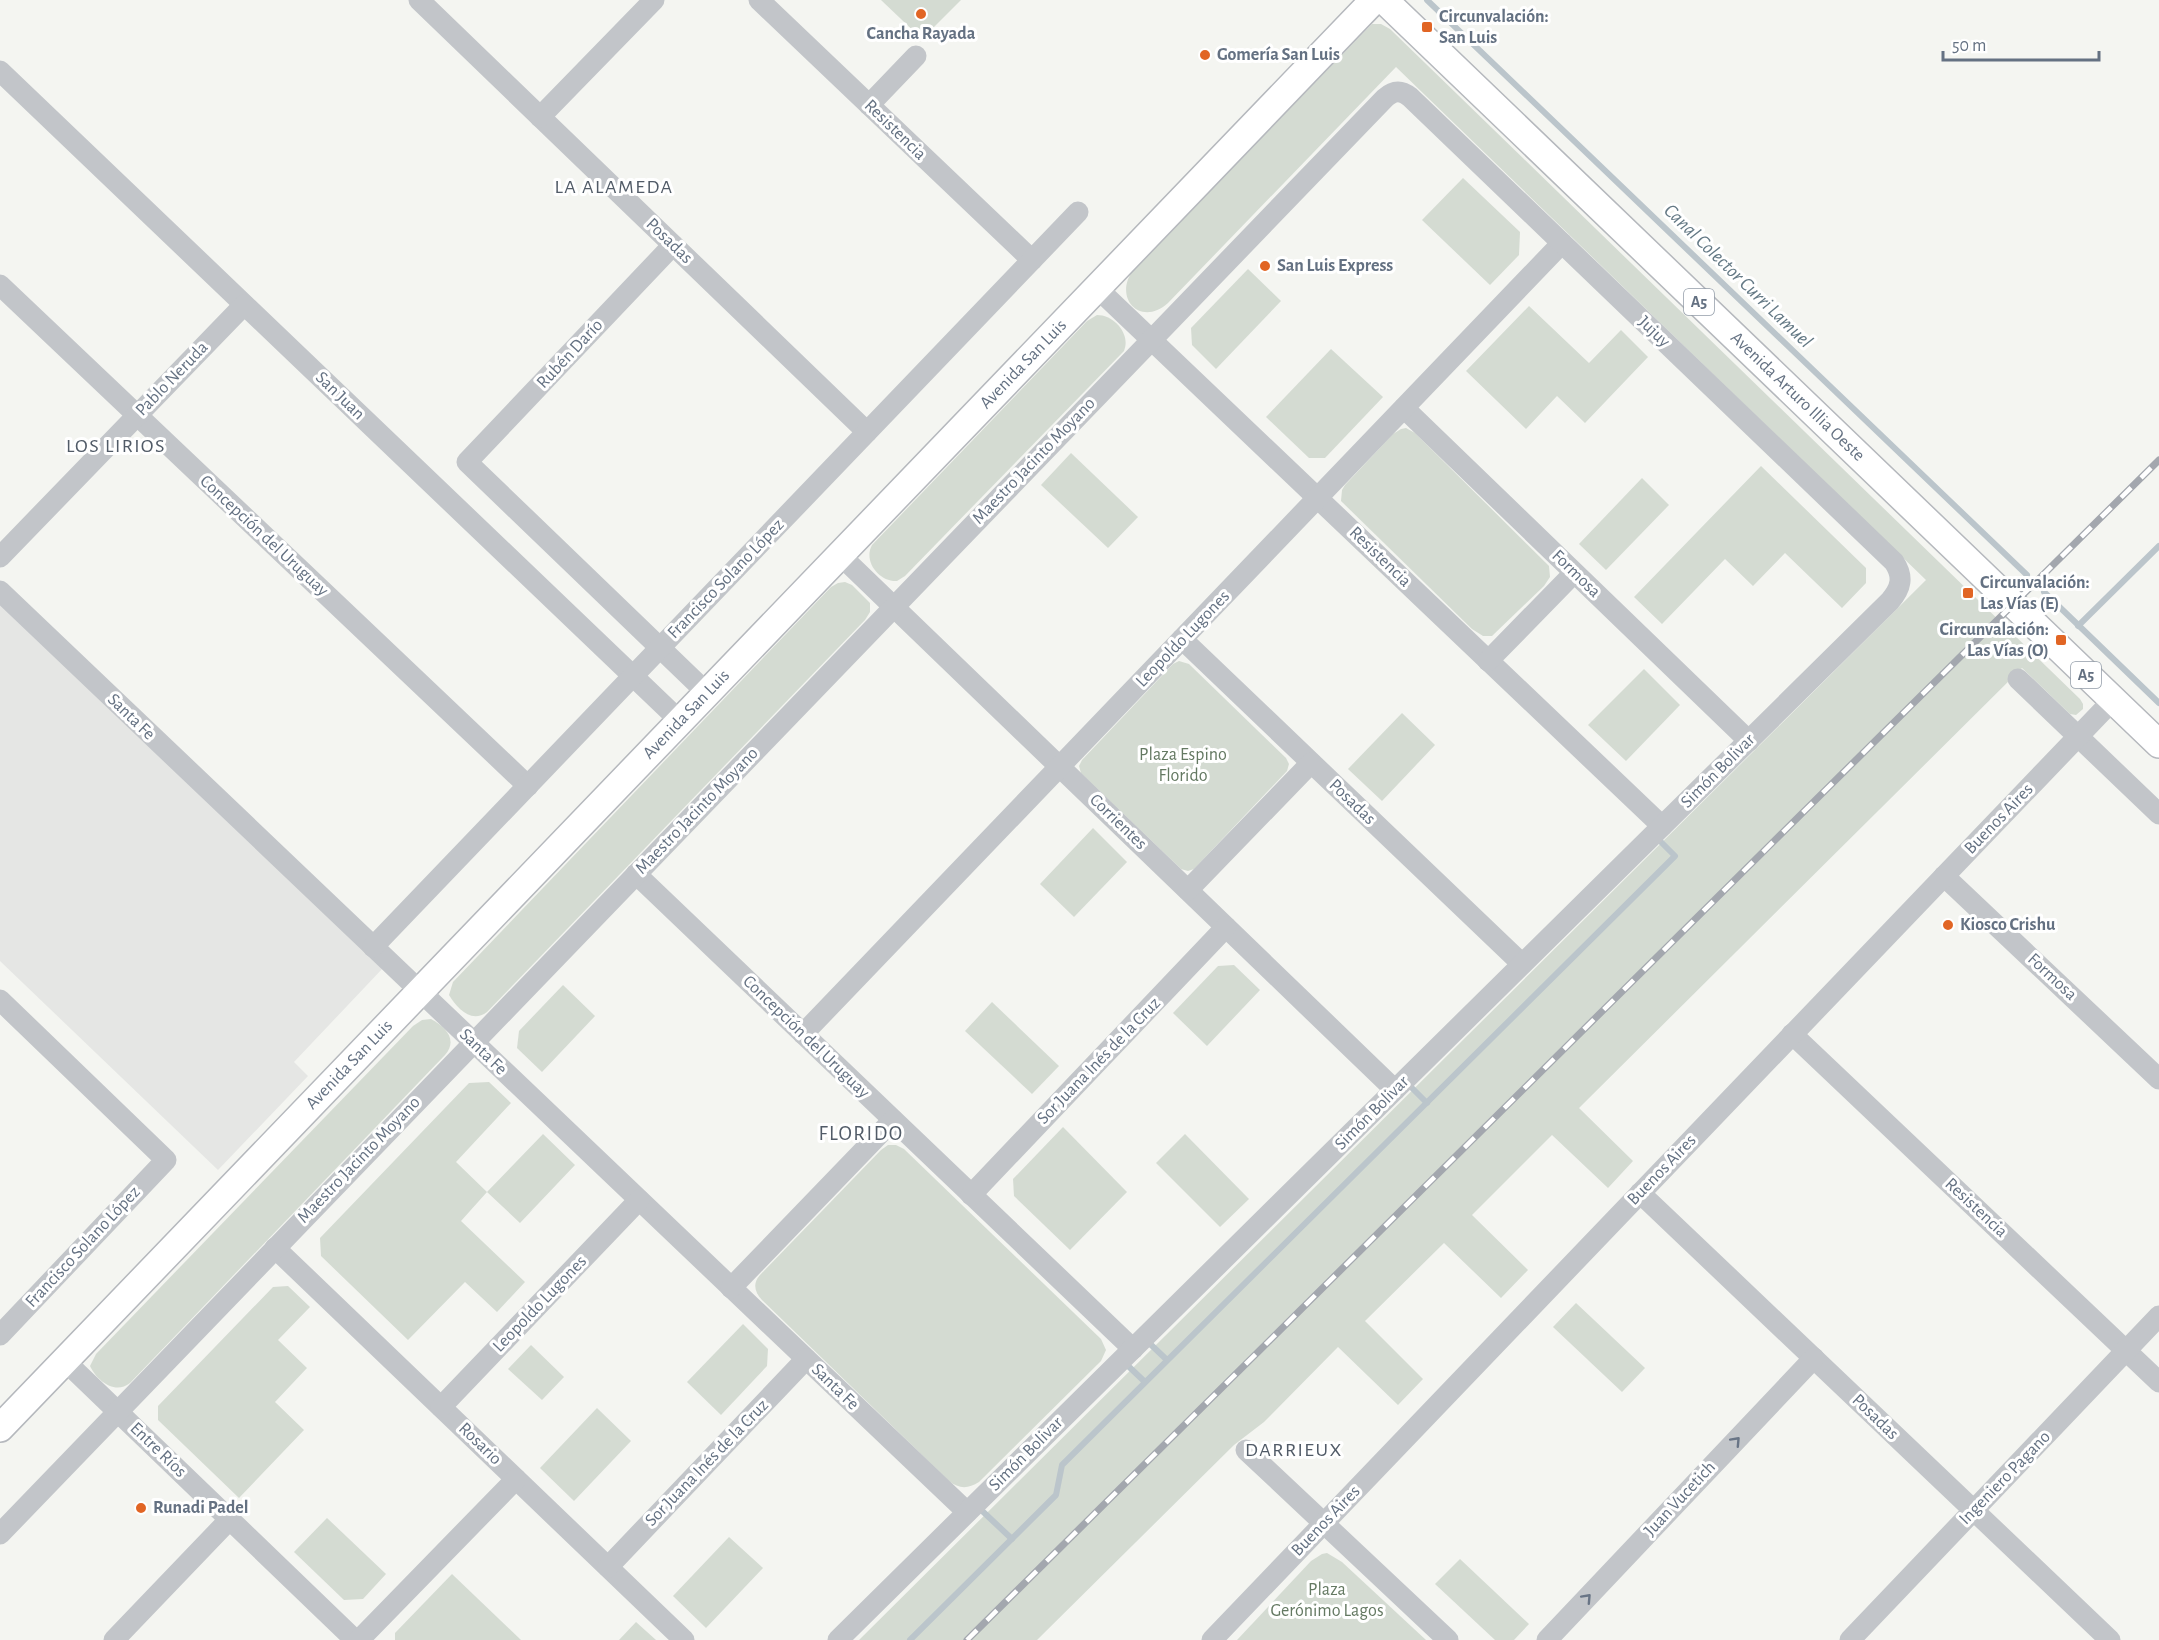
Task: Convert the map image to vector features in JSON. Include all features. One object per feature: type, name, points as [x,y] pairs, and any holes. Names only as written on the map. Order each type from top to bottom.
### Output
[{"type":"main road","name":"Avenida San Luis","points":[[0,1428],[1374,0]]},
{"type":"main road","name":"Avenida Arturo Illia Oeste","points":[[1384,0],[2159,744]]},
{"type":"street","name":"Posadas","points":[[419,0],[867,432]]},
{"type":"street","points":[[540,117],[654,0]]},
{"type":"street","name":"Resistencia","points":[[759,0],[1032,260]]},
{"type":"street","points":[[869,105],[916,56]]},
{"type":"street","name":"San Juan","points":[[0,71],[680,722]]},
{"type":"street","name":"Jujuy","points":[[1396,91],[1401,91],[1410,97],[1894,562],[1901,582]]},
{"type":"street","name":"Maestro Jacinto Moyano","points":[[0,1534],[1385,98],[1396,91]]},
{"type":"street","name":"Francisco Solano López","points":[[373,947],[1078,212]]},
{"type":"street","name":"Leopoldo Lugones","points":[[803,1034],[1562,243]]},
{"type":"street","name":"Rubén Darío","points":[[660,648],[467,462],[673,245]]},
{"type":"street","name":"Concepción del Uruguay","points":[[0,285],[528,786]]},
{"type":"street","name":"Resistencia","points":[[1097,288],[1662,826]]},
{"type":"street","name":"Pablo Neruda","points":[[0,557],[244,304]]},
{"type":"street","name":"Formosa","points":[[1404,408],[1749,741]]},
{"type":"street","name":"Corrientes","points":[[840,555],[1395,1090]]},
{"type":"street","points":[[1488,661],[1574,573]]},
{"type":"street","name":"Simón Bolivar","points":[[838,1640],[1890,601],[1901,582]]},
{"type":"street","name":"Santa Fe","points":[[0,591],[967,1512]]},
{"type":"street","name":"Posadas","points":[[1182,639],[1522,964]]},
{"type":"street","points":[[660,648],[707,693]]},
{"type":"street","points":[[2018,679],[2159,814]]},
{"type":"street","name":"Buenos Aires","points":[[1212,1640],[2113,700]]},
{"type":"street","points":[[1188,890],[1311,763]]},
{"type":"street","name":"Concepción del Uruguay","points":[[636,874],[1132,1349]]},
{"type":"street","name":"Formosa","points":[[1944,876],[2159,1079]]},
{"type":"street","name":"Sor Juana Inés de la Cruz","points":[[971,1195],[1226,927]]},
{"type":"street","name":"Francisco Solano López","points":[[0,1335],[166,1160],[1,1003]]},
{"type":"street","name":"Resistencia","points":[[1792,1034],[2159,1382]]},
{"type":"street","points":[[731,1288],[893,1120]]},
{"type":"street","name":"Posadas","points":[[1640,1193],[2110,1640]]},
{"type":"street","name":"Leopoldo Lugones","points":[[441,1407],[639,1200]]},
{"type":"street","name":"Rosario","points":[[275,1248],[684,1640]]},
{"type":"street","name":"Ingeniero Pagano","points":[[1850,1640],[2159,1316]]},
{"type":"street","name":"Juan Vucetich","points":[[1547,1640],[1814,1358]]},
{"type":"street","name":"Sor Juana Inés de la Cruz","points":[[608,1567],[806,1359]]},
{"type":"street","name":"Entre Ríos","points":[[65,1361],[357,1640]]},
{"type":"street","points":[[1246,1450],[1448,1640]]},
{"type":"street","points":[[357,1640],[516,1479]]},
{"type":"street","points":[[114,1640],[230,1519]]},
{"type":"shaded area","points":[[0,602],[383,968],[294,1062],[308,1076],[218,1170],[0,961]]},
{"type":"green space","name":"Cancha Rayada","points":[[881,0],[961,0],[922,39]]},
{"type":"green space","points":[[1372,24],[1381,24],[1390,29],[2080,699],[2083,709],[2076,715],[2070,714],[2022,668],[1579,1108],[1633,1161],[1608,1188],[1552,1135],[1472,1215],[1528,1270],[1501,1298],[1444,1243],[1365,1321],[1423,1379],[1398,1405],[1338,1347],[1264,1422],[1234,1445],[1037,1640],[859,1640],[1926,580],[1396,67],[1168,303],[1158,310],[1148,312],[1139,311],[1132,306],[1126,290],[1134,269]]},
{"type":"green space","points":[[1463,178],[1520,232],[1519,255],[1490,285],[1422,220]]},
{"type":"green space","points":[[1248,269],[1281,301],[1216,369],[1192,345],[1191,328]]},
{"type":"green space","points":[[1529,306],[1589,363],[1621,330],[1648,357],[1585,423],[1557,396],[1526,429],[1466,371]]},
{"type":"green space","points":[[1097,315],[1109,318],[1120,327],[1125,338],[1124,351],[905,576],[897,581],[884,578],[879,574],[871,564],[872,545],[1087,321]]},
{"type":"green space","points":[[1331,349],[1383,397],[1325,458],[1309,458],[1266,417]]},
{"type":"green space","points":[[1406,428],[1415,433],[1549,566],[1550,577],[1544,586],[1492,636],[1483,636],[1472,629],[1341,501],[1345,485],[1393,434]]},
{"type":"green space","points":[[1071,453],[1138,517],[1108,548],[1041,485]]},
{"type":"green space","points":[[1761,466],[1866,568],[1866,583],[1842,608],[1785,553],[1753,586],[1725,559],[1662,624],[1634,597]]},
{"type":"green space","points":[[1642,478],[1669,505],[1606,570],[1579,544]]},
{"type":"green space","points":[[845,582],[852,585],[870,603],[870,612],[865,620],[487,1012],[475,1016],[460,1009],[449,995],[453,982],[831,587]]},
{"type":"green space","name":"Plaza Espino Florido","points":[[1179,661],[1189,664],[1286,758],[1289,764],[1287,771],[1194,869],[1188,871],[1181,869],[1081,773],[1079,766],[1082,760],[1173,664]]},
{"type":"green space","points":[[1644,669],[1680,705],[1626,761],[1588,725]]},
{"type":"green space","points":[[1402,713],[1435,745],[1382,801],[1348,769]]},
{"type":"green space","points":[[1093,828],[1127,862],[1074,917],[1040,884]]},
{"type":"green space","points":[[1234,965],[1260,990],[1207,1046],[1173,1013],[1218,966]]},
{"type":"green space","points":[[563,985],[595,1016],[542,1072],[517,1048],[519,1031]]},
{"type":"green space","points":[[992,1002],[1059,1066],[1032,1094],[965,1031]]},
{"type":"green space","points":[[431,1019],[445,1030],[450,1039],[449,1049],[445,1055],[130,1383],[118,1388],[107,1385],[97,1377],[90,1366],[96,1354],[413,1026],[422,1020]]},
{"type":"green space","points":[[489,1082],[511,1103],[456,1162],[487,1192],[461,1221],[525,1282],[497,1312],[465,1282],[408,1340],[321,1256],[320,1238],[469,1083]]},
{"type":"green space","points":[[1063,1127],[1127,1192],[1070,1250],[1014,1196],[1013,1179]]},
{"type":"green space","points":[[543,1134],[575,1165],[520,1223],[487,1192]]},
{"type":"green space","points":[[1185,1134],[1249,1199],[1220,1227],[1156,1163]]},
{"type":"green space","points":[[888,1145],[896,1145],[904,1149],[1101,1339],[1106,1350],[1101,1361],[979,1482],[967,1487],[956,1486],[949,1481],[762,1300],[755,1288],[760,1275]]},
{"type":"green space","points":[[288,1286],[310,1307],[278,1340],[307,1368],[275,1402],[304,1430],[239,1498],[158,1420],[158,1406],[273,1287]]},
{"type":"green space","points":[[1576,1303],[1645,1368],[1622,1392],[1553,1327]]},
{"type":"green space","points":[[743,1324],[768,1349],[767,1366],[721,1415],[687,1382]]},
{"type":"green space","points":[[531,1345],[564,1377],[542,1400],[508,1369]]},
{"type":"green space","points":[[597,1408],[631,1441],[574,1501],[540,1468]]},
{"type":"green space","points":[[327,1518],[386,1574],[363,1599],[344,1600],[294,1552]]},
{"type":"green space","points":[[729,1537],[763,1568],[706,1628],[673,1596]]},
{"type":"green space","name":"Plaza Gerónimo Lagos","points":[[1327,1553],[1342,1562],[1426,1640],[1237,1640],[1311,1561]]},
{"type":"green space","points":[[1460,1559],[1529,1624],[1514,1640],[1495,1640],[1435,1584]]},
{"type":"green space","points":[[452,1574],[521,1640],[395,1640],[395,1633]]},
{"type":"green space","points":[[636,1622],[656,1640],[619,1640]]},
{"type":"waterway","name":"Canal Colector Curri Lamuel","points":[[1427,0],[2027,575]]},
{"type":"waterway","points":[[2078,626],[2159,546]]},
{"type":"waterway","points":[[2044,592],[2159,703]]},
{"type":"waterway","points":[[910,1640],[1056,1495],[1062,1465],[1675,856],[1656,837]]},
{"type":"waterway","points":[[1407,1083],[1427,1103]]},
{"type":"waterway","points":[[1146,1340],[1167,1360]]},
{"type":"waterway","points":[[1124,1362],[1145,1382]]},
{"type":"waterway","points":[[978,1507],[1012,1539]]},
{"type":"railway","points":[[967,1640],[2159,460]]},
{"type":"place","name":"Cancha Rayada","points":[[921,14]]},
{"type":"place","name":"Circunvalación: San Luis","points":[[1427,27]]},
{"type":"place","name":"Gomería San Luis","points":[[1205,55]]},
{"type":"place","name":"San Luis Express","points":[[1265,266]]},
{"type":"place","name":"Circunvalación: Las Vías (E)","points":[[1968,593]]},
{"type":"place","name":"Circunvalación: Las Vías (O)","points":[[2061,640]]},
{"type":"place","name":"Kiosco Crishu","points":[[1948,925]]},
{"type":"place","name":"Runadi Padel","points":[[141,1508]]},
{"type":"district","name":"LA ALAMEDA","points":[[614,187]]},
{"type":"district","name":"LOS LIRIOS","points":[[116,446]]},
{"type":"district","name":"FLORIDO","points":[[861,1133]]},
{"type":"district","name":"DARRIEUX","points":[[1294,1450]]}]
